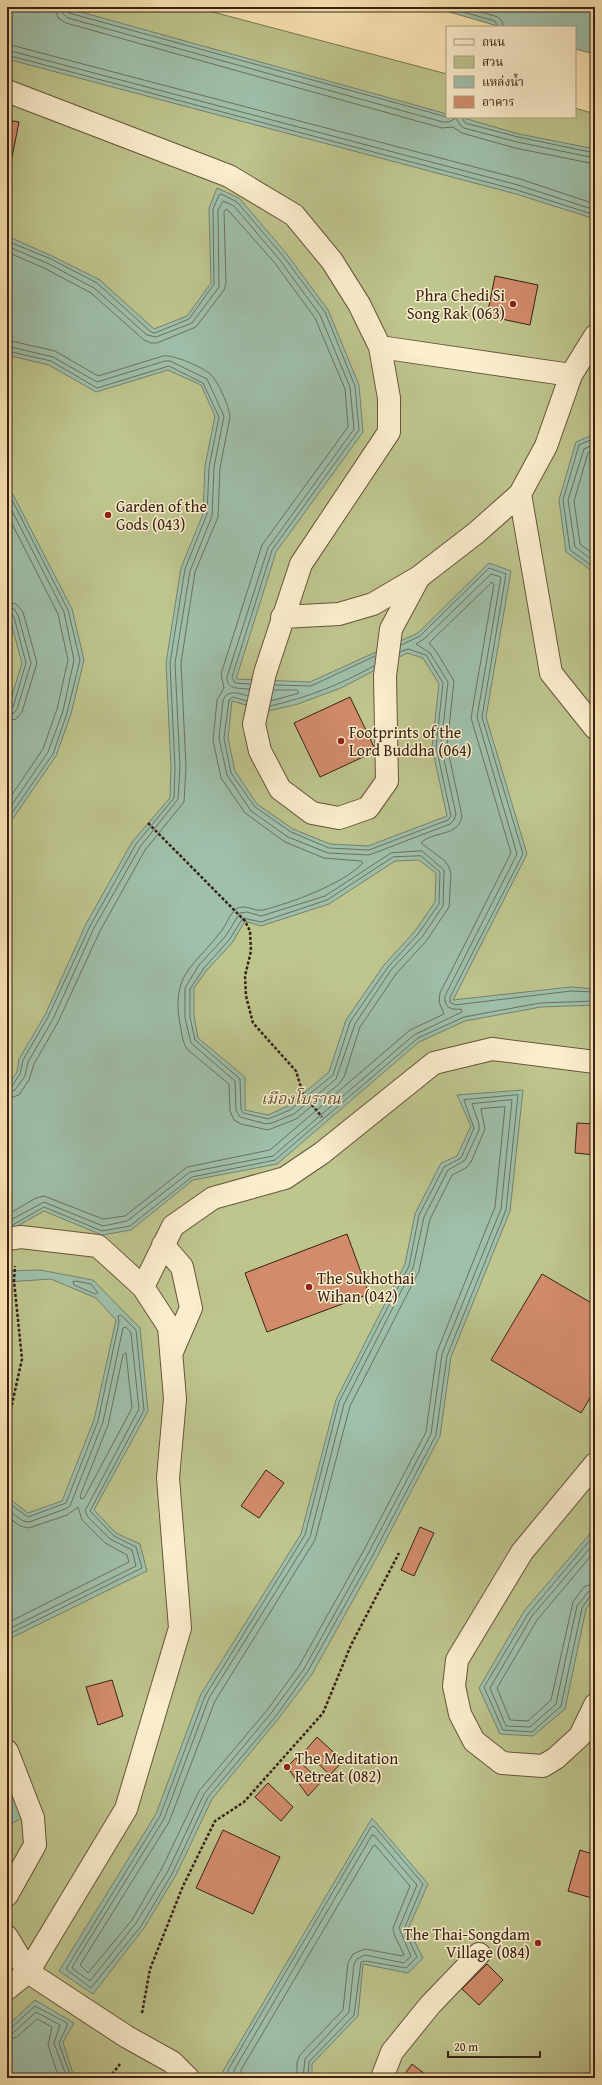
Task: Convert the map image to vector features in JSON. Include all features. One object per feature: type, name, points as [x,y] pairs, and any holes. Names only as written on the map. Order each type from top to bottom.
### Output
[{"type":"lane","points":[[7,91],[229,176],[294,215],[332,261],[359,304],[380,347],[389,398],[389,432],[301,564],[282,617],[265,673],[254,724],[260,751],[280,789],[312,813],[339,818],[368,808],[388,781],[385,676],[391,629],[419,577]]},
{"type":"lane","points":[[282,617],[339,614],[373,604],[419,577],[476,533],[520,494],[546,446],[571,375],[595,336]]},
{"type":"lane","points":[[380,347],[571,375]]},
{"type":"lane","points":[[520,494],[551,673],[595,728]]},
{"type":"lane","points":[[143,1287],[173,1226],[212,1198],[285,1178],[310,1161],[434,1063],[492,1049],[595,1062]]},
{"type":"lane","points":[[7,1239],[21,1237],[98,1246],[143,1287],[169,1327],[175,1398],[168,1478],[180,1628],[126,1809],[28,1972],[7,1989]]},
{"type":"lane","points":[[163,1245],[182,1267],[191,1308],[171,1354]]},
{"type":"lane","points":[[595,1464],[522,1552],[457,1660],[454,1686],[460,1714],[474,1741],[502,1763],[542,1766],[547,1764],[580,1736],[595,1705]]},
{"type":"lane","points":[[7,1751],[34,1818],[35,1845],[7,1895]]},
{"type":"lane","points":[[7,1937],[28,1972],[136,2042],[172,2062],[188,2078]]},
{"type":"lane","points":[[382,2078],[392,2052],[430,2005],[479,1954]]},
{"type":"path","points":[[148,823],[245,921],[250,931],[251,951],[245,976],[246,996],[253,1023],[296,1071],[303,1094],[326,1122]]},
{"type":"path","points":[[7,1414],[11,1409],[22,1359],[14,1271]]},
{"type":"path","points":[[136,2042],[150,1969],[183,1886],[215,1821],[244,1802],[323,1713],[351,1645],[398,1553]]},
{"type":"green space","name":"เมืองโบราณ","points":[[7,7],[194,7],[446,74],[446,118],[576,118],[576,108],[595,114],[595,2078],[7,2078]]},
{"type":"water","points":[[7,7],[63,7],[446,114],[446,118],[463,118],[519,134],[595,149],[595,219],[516,194],[7,59]]},
{"type":"water","points":[[432,7],[595,7],[595,54],[576,49],[576,26],[498,26]]},
{"type":"water","points":[[217,188],[239,198],[286,253],[328,310],[359,385],[363,432],[276,552],[236,679],[310,682],[418,633],[489,563],[511,571],[486,717],[527,854],[453,1000],[571,987],[595,989],[595,1005],[541,1007],[465,1021],[419,1042],[277,1164],[193,1180],[131,1230],[102,1235],[44,1211],[7,1232],[7,1086],[17,1072],[19,1059],[45,1015],[86,924],[132,842],[170,798],[171,767],[166,663],[181,568],[203,514],[205,466],[215,416],[201,385],[168,370],[96,392],[49,365],[7,355],[7,236],[100,280],[154,329],[187,316],[211,283],[209,208]],"holes":[[[407,653],[423,658],[439,684],[432,747],[447,816],[368,846],[330,844],[293,829],[257,804],[235,771],[228,738],[232,701],[268,711],[298,704],[343,687]],[[419,860],[436,873],[435,902],[415,931],[384,965],[346,1020],[329,1072],[288,1106],[268,1115],[245,1110],[245,1077],[198,1038],[194,1016],[194,988],[207,970],[232,943],[245,921],[261,926],[329,904],[395,861]]]},
{"type":"water","points":[[595,434],[595,573],[566,552],[559,500],[576,442]]},
{"type":"water","points":[[7,483],[72,609],[84,660],[71,714],[56,756],[7,827],[7,712],[22,663],[10,619],[7,614]]},
{"type":"water","points":[[523,1090],[510,1211],[451,1357],[440,1436],[377,1557],[312,1674],[279,1718],[212,1799],[176,1875],[144,1928],[93,1994],[59,1971],[156,1814],[201,1694],[301,1534],[336,1400],[405,1264],[415,1214],[441,1163],[457,1156],[471,1126],[457,1095]]},
{"type":"water","points":[[40,1270],[93,1280],[140,1328],[148,1411],[94,1510],[116,1533],[140,1544],[147,1571],[7,1640],[7,1497],[28,1513],[62,1501],[94,1420],[116,1320],[96,1298],[51,1279],[7,1282],[7,1271]]},
{"type":"water","points":[[595,1528],[595,1596],[586,1609],[565,1709],[533,1736],[500,1734],[479,1688],[524,1611]]},
{"type":"water","points":[[7,1773],[22,1818],[7,1826]]},
{"type":"water","points":[[372,1818],[428,1884],[408,1929],[423,1958],[408,1973],[363,1964],[358,2016],[312,2064],[312,2078],[227,2078],[223,2071]]},
{"type":"water","points":[[35,2000],[74,2023],[63,2042],[72,2071],[78,2078],[7,2078],[7,2026]]},
{"type":"building","points":[[7,120],[19,122],[9,172],[7,172]]},
{"type":"building","points":[[495,276],[538,285],[530,325],[487,316]]},
{"type":"building","points":[[350,697],[376,751],[320,777],[294,723]]},
{"type":"building","points":[[577,1123],[595,1124],[595,1155],[575,1153]]},
{"type":"building","points":[[347,1234],[369,1294],[267,1332],[245,1273]]},
{"type":"building","points":[[542,1274],[595,1305],[595,1390],[581,1413],[491,1360]]},
{"type":"building","points":[[266,1470],[284,1483],[259,1518],[241,1506]]},
{"type":"building","points":[[420,1527],[434,1533],[414,1576],[401,1570]]},
{"type":"building","points":[[112,1680],[123,1716],[98,1725],[86,1687]]},
{"type":"building","points":[[317,1737],[343,1761],[330,1775],[305,1751]]},
{"type":"building","points":[[296,1758],[321,1782],[308,1796],[287,1767]]},
{"type":"building","points":[[268,1783],[293,1807],[281,1821],[255,1797]]},
{"type":"building","points":[[223,1830],[280,1857],[253,1914],[196,1888]]},
{"type":"building","points":[[580,1850],[595,1855],[595,1899],[568,1891]]},
{"type":"building","points":[[487,1964],[503,1980],[479,2005],[462,1989]]},
{"type":"building","points":[[412,2064],[430,2078],[402,2078]]},
{"type":"place","name":"Phra Chedi Si Song Rak (063)","points":[[513,304]]},
{"type":"place","name":"Garden of the Gods (043)","points":[[108,515]]},
{"type":"place","name":"Footprints of the Lord Buddha (064)","points":[[341,741]]},
{"type":"place","name":"The Sukhothai Wihan (042)","points":[[309,1287]]},
{"type":"place","name":"The Meditation Retreat (082)","points":[[287,1767]]},
{"type":"place","name":"The Thai-Songdam Village (084)","points":[[538,1943]]}]
